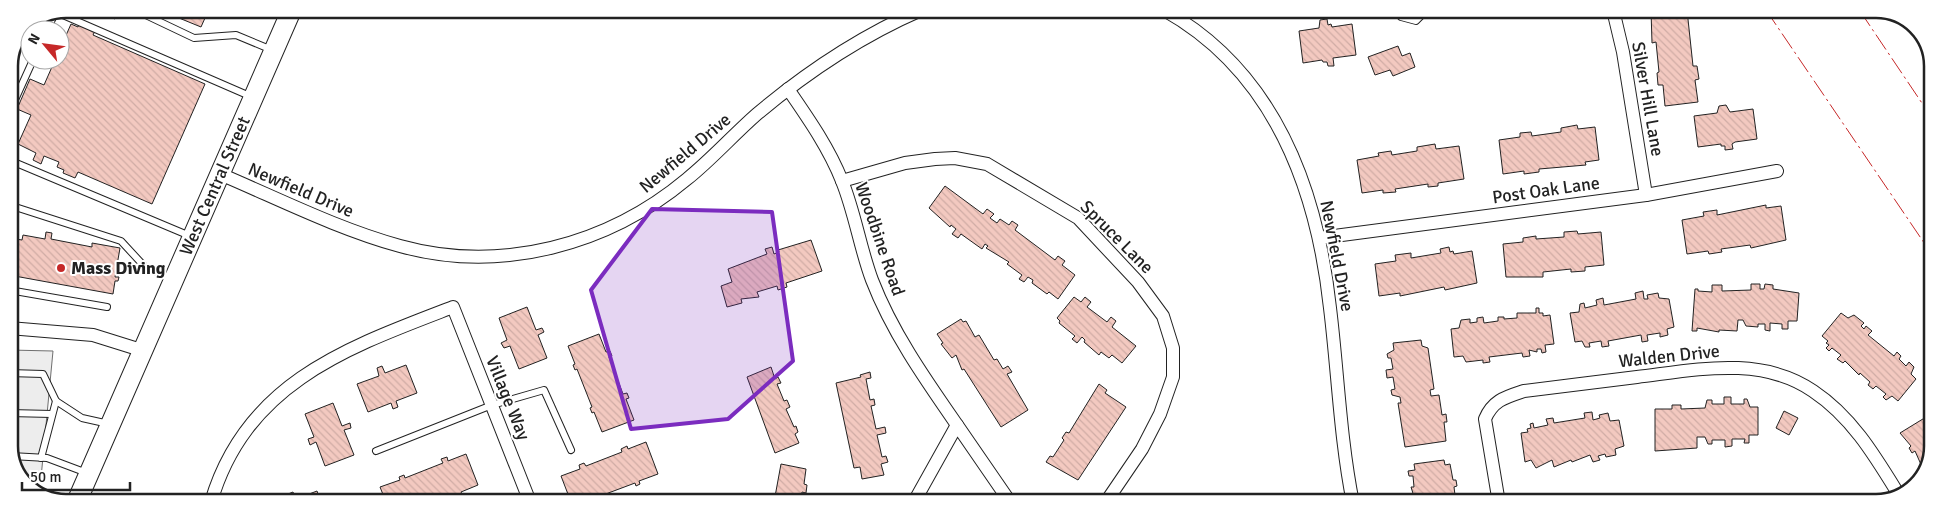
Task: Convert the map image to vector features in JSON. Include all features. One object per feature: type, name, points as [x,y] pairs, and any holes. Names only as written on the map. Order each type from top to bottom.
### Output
[{"type":"main road","name":"West Central Street","points":[[80,494],[288,18]]},
{"type":"street","name":"Newfield Drive","points":[[220,174],[347,229],[401,246],[460,256],[522,254],[587,238],[643,210],[688,178],[788,89],[870,34],[904,18]]},
{"type":"street","name":"Newfield Drive","points":[[1176,18],[1216,46],[1236,64],[1263,100],[1294,157],[1313,211],[1319,238],[1330,306],[1341,423],[1352,494]]},
{"type":"street","name":"Silver Hill Lane","points":[[1615,18],[1623,52],[1646,195]]},
{"type":"street","name":"Woodbine Road","points":[[788,89],[827,149],[842,181],[877,291],[901,338],[928,384],[1004,494]]},
{"type":"street","name":"Spruce Lane","points":[[842,181],[905,163],[935,159],[955,158],[987,164],[1078,218],[1138,282],[1163,316],[1173,348],[1172,377],[1160,414],[1142,449],[1111,494]]},
{"type":"street","name":"Post Oak Lane","points":[[1319,238],[1646,195],[1777,171]]},
{"type":"street","name":"Village Way","points":[[214,494],[221,474],[242,437],[285,389],[303,375],[350,348],[453,307],[527,494]]},
{"type":"street","points":[[18,329],[93,336],[142,350]]},
{"type":"street","name":"Walden Drive","points":[[1498,494],[1485,419],[1489,409],[1501,398],[1524,391],[1724,367],[1781,374],[1813,390],[1843,416],[1860,435],[1896,490]]},
{"type":"street","points":[[918,494],[957,425]]},
{"type":"lane","points":[[68,18],[253,98]]},
{"type":"lane","points":[[152,18],[194,38],[236,35],[274,51]]},
{"type":"lane","points":[[1405,18],[1416,21],[1419,18]]},
{"type":"lane","points":[[18,93],[28,70]]},
{"type":"lane","points":[[18,164],[192,237]]},
{"type":"lane","points":[[18,208],[122,241],[145,267],[173,280]]},
{"type":"lane","points":[[18,292],[108,307]]},
{"type":"lane","points":[[18,373],[43,374],[56,401],[82,418],[111,425]]},
{"type":"lane","points":[[376,452],[492,405],[544,390],[570,450]]},
{"type":"lane","points":[[41,458],[56,401]]},
{"type":"lane","points":[[18,413],[52,414]]},
{"type":"lane","points":[[18,456],[41,458],[89,474]]},
{"type":"highlighted area","points":[[652,209],[772,212],[793,361],[728,419],[631,429],[591,290]]},
{"type":"shaded area","points":[[18,350],[53,351],[41,478],[29,477],[18,456]]},
{"type":"building","points":[[179,18],[205,18],[201,27]]},
{"type":"building","points":[[1651,18],[1688,18],[1693,66],[1697,66],[1699,79],[1695,80],[1698,102],[1665,106],[1663,85],[1658,85],[1657,73],[1659,72],[1656,42],[1652,43]]},
{"type":"building","points":[[1327,19],[1328,25],[1331,24],[1332,27],[1352,24],[1356,55],[1333,58],[1334,66],[1328,66],[1327,62],[1322,60],[1303,63],[1299,31],[1319,28],[1320,20]]},
{"type":"building","points":[[71,24],[78,27],[79,24],[95,31],[93,35],[205,84],[152,204],[78,172],[75,178],[63,173],[64,170],[57,167],[59,162],[44,156],[41,164],[33,160],[36,153],[18,144],[31,115],[18,109],[30,79],[44,85],[51,70],[70,70]]},
{"type":"building","points":[[1398,46],[1402,56],[1410,53],[1415,67],[1393,76],[1390,70],[1375,75],[1368,57]]},
{"type":"building","points":[[1726,105],[1730,112],[1753,109],[1757,139],[1735,142],[1732,144],[1733,149],[1725,150],[1725,146],[1721,146],[1721,144],[1698,147],[1694,116],[1717,113],[1719,106]]},
{"type":"building","points":[[1577,125],[1578,129],[1595,127],[1599,160],[1585,162],[1586,165],[1539,169],[1539,172],[1524,174],[1524,171],[1503,174],[1499,140],[1520,137],[1520,133],[1531,132],[1532,136],[1561,132],[1561,128]]},
{"type":"building","points":[[1435,144],[1436,149],[1459,146],[1464,179],[1438,183],[1438,186],[1428,187],[1428,184],[1395,189],[1396,192],[1383,193],[1383,190],[1362,193],[1357,160],[1379,156],[1378,153],[1391,151],[1392,155],[1417,151],[1417,147]]},
{"type":"building","points":[[945,186],[983,214],[987,209],[994,214],[990,218],[997,223],[1000,219],[1009,225],[1012,221],[1018,225],[1015,230],[1055,260],[1058,256],[1065,261],[1062,265],[1075,275],[1058,299],[1049,292],[1047,294],[1032,283],[1033,280],[1028,277],[1024,282],[1019,279],[1022,275],[1007,264],[1009,262],[986,248],[988,246],[985,244],[982,249],[961,234],[958,238],[952,234],[956,229],[951,225],[950,227],[929,208]]},
{"type":"building","points":[[1766,205],[1766,208],[1781,206],[1786,240],[1751,248],[1750,245],[1721,249],[1722,252],[1709,254],[1708,251],[1687,254],[1682,220],[1704,216],[1703,212],[1717,210],[1717,215]]},
{"type":"building","points":[[1577,231],[1578,234],[1601,232],[1604,265],[1585,267],[1585,271],[1571,272],[1571,269],[1543,272],[1543,277],[1506,277],[1503,244],[1523,242],[1523,238],[1536,236],[1536,239],[1564,237],[1564,232]]},
{"type":"building","points":[[46,232],[52,233],[51,239],[92,247],[92,243],[120,248],[115,277],[119,277],[118,281],[115,281],[113,294],[18,277],[18,239],[22,240],[23,235],[45,239]]},
{"type":"building","points":[[811,240],[822,271],[786,283],[787,287],[778,290],[777,286],[757,292],[759,297],[741,299],[742,303],[727,307],[721,286],[732,282],[728,269],[767,254],[765,249],[772,247],[774,254],[779,252],[778,250]]},
{"type":"building","points":[[1449,247],[1450,252],[1453,251],[1454,254],[1472,251],[1477,283],[1445,290],[1444,287],[1400,296],[1400,293],[1379,296],[1375,264],[1396,261],[1395,255],[1411,253],[1411,258],[1441,253],[1440,249]]},
{"type":"building","points":[[1751,284],[1760,284],[1760,289],[1764,289],[1765,284],[1773,285],[1773,289],[1799,293],[1797,321],[1788,321],[1788,329],[1782,329],[1782,324],[1770,323],[1770,331],[1765,330],[1765,324],[1758,324],[1758,327],[1746,326],[1743,320],[1738,320],[1737,331],[1719,330],[1719,332],[1697,328],[1697,331],[1692,331],[1695,289],[1712,292],[1712,285],[1722,285],[1722,291],[1751,290]]},
{"type":"building","points":[[1643,291],[1644,299],[1648,299],[1647,295],[1658,293],[1659,298],[1669,299],[1674,327],[1667,329],[1668,335],[1660,337],[1660,333],[1647,335],[1648,341],[1642,342],[1641,335],[1608,341],[1609,346],[1602,347],[1601,341],[1589,343],[1590,347],[1585,347],[1582,341],[1575,342],[1570,313],[1579,312],[1580,304],[1584,303],[1585,308],[1597,305],[1596,300],[1603,298],[1604,305],[1636,299],[1635,293]]},
{"type":"building","points":[[1074,297],[1081,302],[1085,297],[1091,302],[1087,307],[1107,322],[1111,317],[1116,321],[1112,327],[1136,346],[1122,363],[1112,355],[1109,358],[1101,352],[1099,355],[1084,342],[1085,340],[1082,337],[1077,343],[1072,339],[1075,336],[1059,323],[1060,321],[1057,318]]},
{"type":"building","points":[[527,307],[536,330],[542,328],[544,332],[538,335],[547,358],[519,369],[510,346],[504,348],[501,343],[507,340],[499,318]]},
{"type":"building","points":[[1536,308],[1539,308],[1539,313],[1543,313],[1543,316],[1550,315],[1554,344],[1545,345],[1546,352],[1542,353],[1541,349],[1537,349],[1537,352],[1529,350],[1530,356],[1523,357],[1522,353],[1489,357],[1490,362],[1483,363],[1483,360],[1466,362],[1463,356],[1454,357],[1451,329],[1459,328],[1461,320],[1470,319],[1470,323],[1477,322],[1477,318],[1483,317],[1484,323],[1498,321],[1498,317],[1504,317],[1504,319],[1517,318],[1517,313],[1536,313]]},
{"type":"building","points":[[1841,313],[1848,318],[1854,315],[1864,323],[1861,326],[1864,329],[1866,326],[1872,331],[1868,335],[1894,356],[1897,352],[1901,356],[1899,359],[1906,366],[1909,362],[1914,367],[1911,374],[1916,379],[1898,401],[1892,396],[1886,400],[1883,397],[1886,394],[1876,386],[1873,389],[1868,385],[1870,382],[1860,373],[1859,375],[1845,361],[1843,363],[1837,359],[1841,355],[1832,348],[1829,351],[1826,348],[1829,345],[1826,343],[1828,341],[1822,336]]},
{"type":"building","points":[[961,319],[963,322],[966,321],[975,337],[979,335],[994,360],[997,359],[1003,369],[1008,366],[1012,372],[1007,374],[1028,410],[1001,427],[964,369],[962,370],[956,355],[952,358],[941,344],[943,343],[937,334]]},
{"type":"building","points":[[599,334],[606,352],[610,351],[612,356],[609,357],[623,394],[627,393],[629,398],[626,399],[634,420],[602,432],[594,412],[592,413],[590,408],[592,407],[577,369],[575,370],[573,365],[575,364],[568,346]]},
{"type":"building","points":[[1421,340],[1422,346],[1428,348],[1434,389],[1430,390],[1431,396],[1439,395],[1442,415],[1446,414],[1447,422],[1444,422],[1446,441],[1405,447],[1398,403],[1401,403],[1400,397],[1392,395],[1391,390],[1395,389],[1393,377],[1387,378],[1386,370],[1393,369],[1391,358],[1388,358],[1387,354],[1394,350],[1393,343]]},
{"type":"building","points":[[406,365],[417,393],[396,401],[398,407],[393,409],[391,403],[368,412],[357,384],[379,376],[377,368],[382,366],[385,373]]},
{"type":"building","points":[[771,367],[775,379],[778,377],[781,383],[777,384],[784,401],[787,400],[790,407],[786,409],[794,427],[796,426],[798,432],[795,434],[799,443],[775,453],[747,377]]},
{"type":"building","points":[[870,372],[871,378],[866,379],[870,400],[874,399],[875,405],[871,406],[876,429],[885,427],[886,433],[877,435],[882,457],[886,456],[888,462],[881,464],[884,475],[862,479],[860,467],[854,468],[836,383],[861,377],[860,375]]},
{"type":"building","points":[[1099,384],[1107,390],[1105,393],[1126,407],[1078,480],[1046,462],[1050,456],[1053,457],[1064,440],[1062,438],[1066,432],[1069,433]]},
{"type":"building","points":[[1724,397],[1731,397],[1731,404],[1744,404],[1744,399],[1747,399],[1750,407],[1758,407],[1758,435],[1749,435],[1749,443],[1744,443],[1745,439],[1732,439],[1732,446],[1725,447],[1725,440],[1712,440],[1712,444],[1708,444],[1705,437],[1697,437],[1697,448],[1655,451],[1655,409],[1672,409],[1672,405],[1681,405],[1681,409],[1705,408],[1707,400],[1712,400],[1712,404],[1724,404]]},
{"type":"building","points":[[333,403],[342,426],[350,423],[351,428],[344,430],[354,455],[325,466],[316,442],[310,445],[308,439],[314,437],[305,414]]},
{"type":"building","points":[[1784,411],[1798,418],[1789,435],[1776,428]]},
{"type":"building","points":[[1592,412],[1593,420],[1600,418],[1599,415],[1608,413],[1610,421],[1619,420],[1624,446],[1615,449],[1616,455],[1606,457],[1605,454],[1598,456],[1600,460],[1593,462],[1590,455],[1554,467],[1552,460],[1536,468],[1531,460],[1525,462],[1521,433],[1528,432],[1527,429],[1531,428],[1530,424],[1533,423],[1534,428],[1548,425],[1546,419],[1553,418],[1554,423],[1585,418],[1584,413]]},
{"type":"building","points":[[1924,418],[1924,447],[1921,463],[1915,451],[1912,453],[1909,448],[1911,446],[1900,433]]},
{"type":"building","points":[[646,442],[658,474],[639,481],[640,484],[636,486],[635,483],[606,494],[568,494],[561,476],[580,469],[579,465],[584,463],[586,466],[622,452],[621,449],[627,446],[628,449]]},
{"type":"building","points":[[466,454],[478,485],[461,492],[462,494],[383,494],[380,487],[400,480],[399,477],[404,475],[405,478],[443,463],[441,459],[447,457],[448,461]]},
{"type":"building","points":[[1444,460],[1445,465],[1450,464],[1453,480],[1456,480],[1457,486],[1454,487],[1455,494],[1413,494],[1411,487],[1414,487],[1413,476],[1409,476],[1408,471],[1415,470],[1414,464]]},
{"type":"building","points":[[781,464],[806,469],[804,484],[807,485],[806,493],[775,494]]},
{"type":"power","points":[[1771,18],[1923,242]]},
{"type":"power","points":[[1865,18],[1923,105]]},
{"type":"place","name":"Mass Diving","points":[[61,268]]}]
